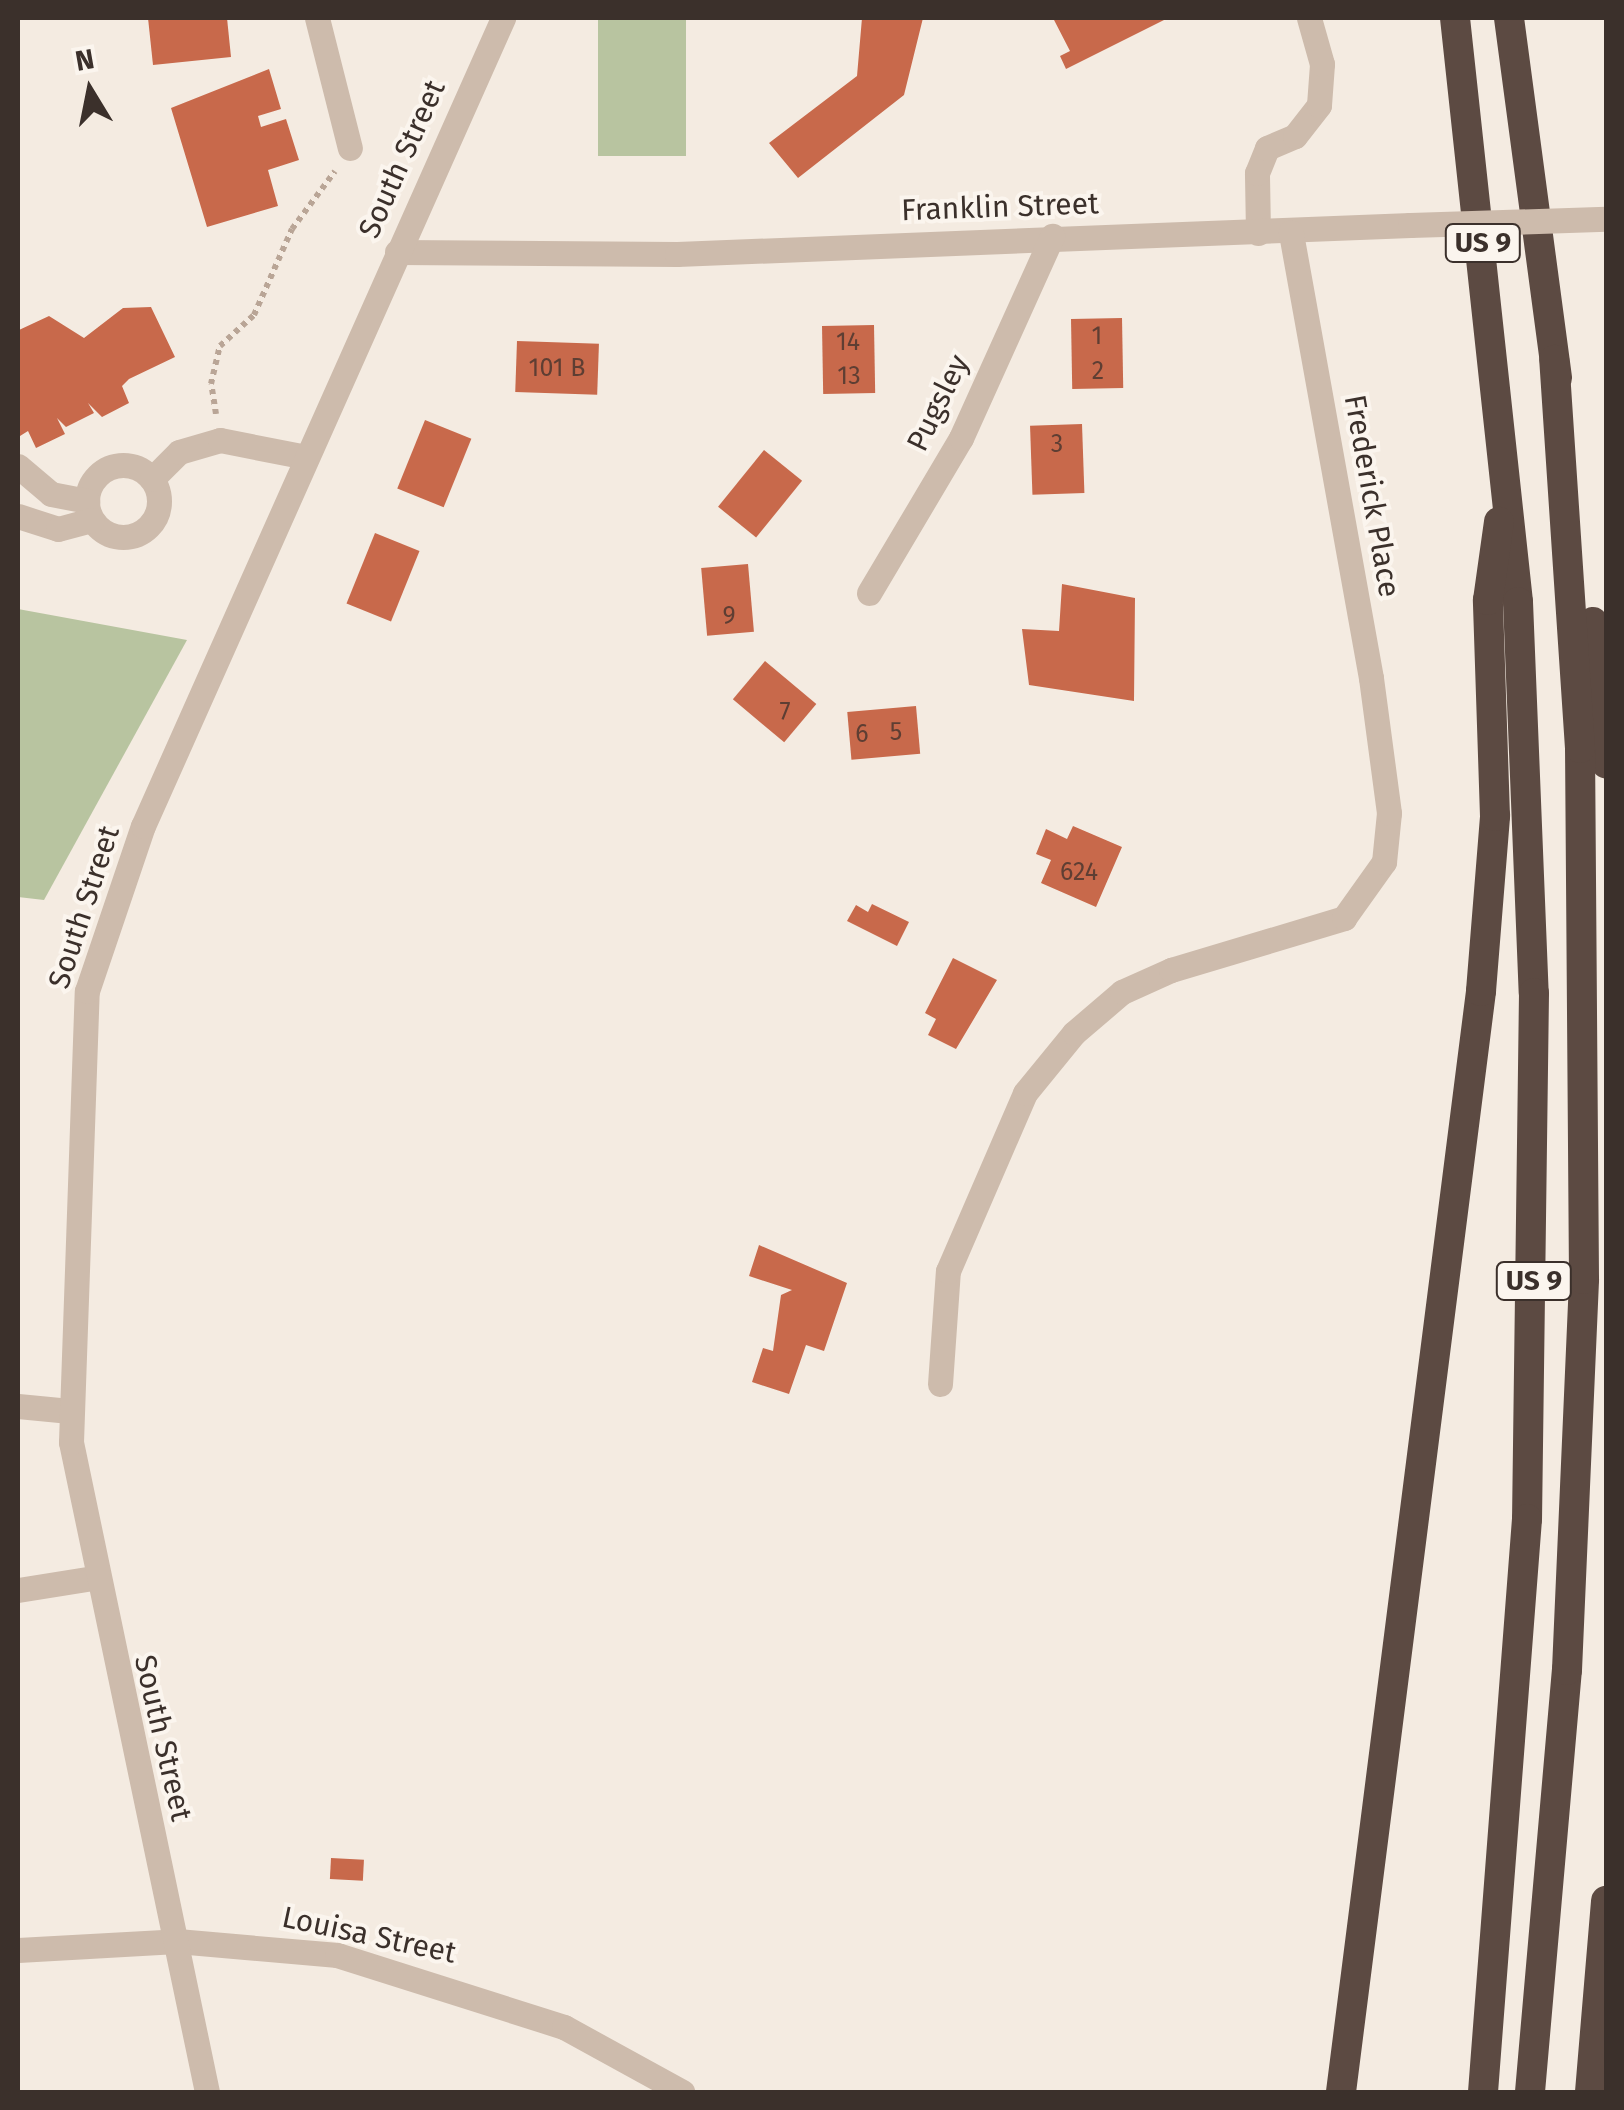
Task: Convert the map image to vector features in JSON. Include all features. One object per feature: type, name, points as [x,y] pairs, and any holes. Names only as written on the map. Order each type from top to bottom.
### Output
[{"type":"highway","name":"US 9","points":[[1455,18],[1507,469],[1530,862],[1534,1257],[1519,1650],[1483,2092]]},
{"type":"highway","name":"US 9","points":[[1510,18],[1554,360],[1580,748],[1584,1280],[1560,1784],[1530,2092]]},
{"type":"highway","points":[[1554,360],[1606,763]]},
{"type":"highway","points":[[1342,2092],[1482,991],[1495,816],[1488,600],[1507,469]]},
{"type":"highway","points":[[1590,2092],[1606,1901]]},
{"type":"street","points":[[317,18],[350,148]]},
{"type":"street","name":"South Street","points":[[208,2092],[93,1578],[70,1412],[87,991],[143,826],[503,18]]},
{"type":"street","points":[[1258,232],[1257,173],[1267,148],[1295,136],[1319,105],[1322,64],[1309,18]]},
{"type":"street","name":"Franklin Street","points":[[396,252],[677,254],[1052,236],[1291,232],[1606,219]]},
{"type":"street","name":"Frederick Place","points":[[940,1384],[948,1271],[1025,1093],[1122,992],[1344,918],[1384,862],[1383,772],[1291,232]]},
{"type":"street","name":"Pugsley","points":[[869,593],[960,438],[1052,236]]},
{"type":"street","points":[[152,478],[179,452],[220,440],[306,458]]},
{"type":"street","points":[[18,466],[51,494],[89,510],[122,537],[148,528],[160,504],[152,478]]},
{"type":"street","points":[[18,516],[58,529],[89,510],[111,467],[152,478]]},
{"type":"street","points":[[18,1406],[70,1412]]},
{"type":"street","points":[[18,1590],[93,1578]]},
{"type":"street","name":"Louisa Street","points":[[18,1950],[177,1941],[337,1954],[415,1972],[564,2026],[682,2092]]},
{"type":"path","points":[[220,440],[210,384],[220,346],[254,315],[292,229],[350,148]]},
{"type":"green space","points":[[598,18],[686,18],[686,156],[598,156]]},
{"type":"green space","points":[[18,609],[187,640],[44,900],[18,897]]},
{"type":"building","points":[[148,18],[227,18],[231,57],[153,65]]},
{"type":"building","points":[[862,18],[923,18],[904,95],[798,178],[769,143],[857,76]]},
{"type":"building","points":[[1053,18],[1168,18],[1066,69],[1060,56],[1070,51]]},
{"type":"building","points":[[269,69],[281,109],[258,116],[261,127],[286,119],[299,160],[268,170],[278,206],[207,227],[171,108]]},
{"type":"building","points":[[151,307],[175,357],[122,386],[129,403],[102,417],[88,403],[94,413],[66,427],[57,418],[65,434],[36,448],[28,431],[20,436],[19,330],[49,316],[84,338],[123,308]]},
{"type":"building","points":[[1122,318],[1123,388],[1072,389],[1071,319]]},
{"type":"building","points":[[874,325],[875,393],[823,394],[822,326]]},
{"type":"building","points":[[517,341],[599,344],[597,395],[515,392]]},
{"type":"building","points":[[425,420],[471,439],[444,507],[397,489]]},
{"type":"building","points":[[1082,424],[1084,493],[1032,495],[1030,426]]},
{"type":"building","points":[[764,450],[802,481],[756,538],[718,507]]},
{"type":"building","points":[[375,533],[420,551],[391,621],[347,603]]},
{"type":"building","points":[[748,564],[754,632],[707,636],[701,568]]},
{"type":"building","points":[[1062,584],[1135,598],[1134,701],[1029,685],[1022,629],[1059,631]]},
{"type":"building","points":[[765,661],[816,704],[784,742],[733,699]]},
{"type":"building","points":[[916,706],[920,754],[851,760],[847,712]]},
{"type":"building","points":[[1073,826],[1122,847],[1096,907],[1041,883],[1051,860],[1036,854],[1046,829],[1067,839]]},
{"type":"building","points":[[872,904],[909,922],[897,946],[847,921],[856,905],[868,912]]},
{"type":"building","points":[[953,958],[997,980],[956,1049],[928,1035],[936,1019],[925,1013]]},
{"type":"building","points":[[759,1245],[847,1283],[824,1351],[806,1345],[789,1394],[752,1382],[763,1348],[773,1351],[781,1295],[792,1290],[749,1276]]},
{"type":"building","points":[[331,1858],[364,1860],[363,1881],[330,1879]]}]
